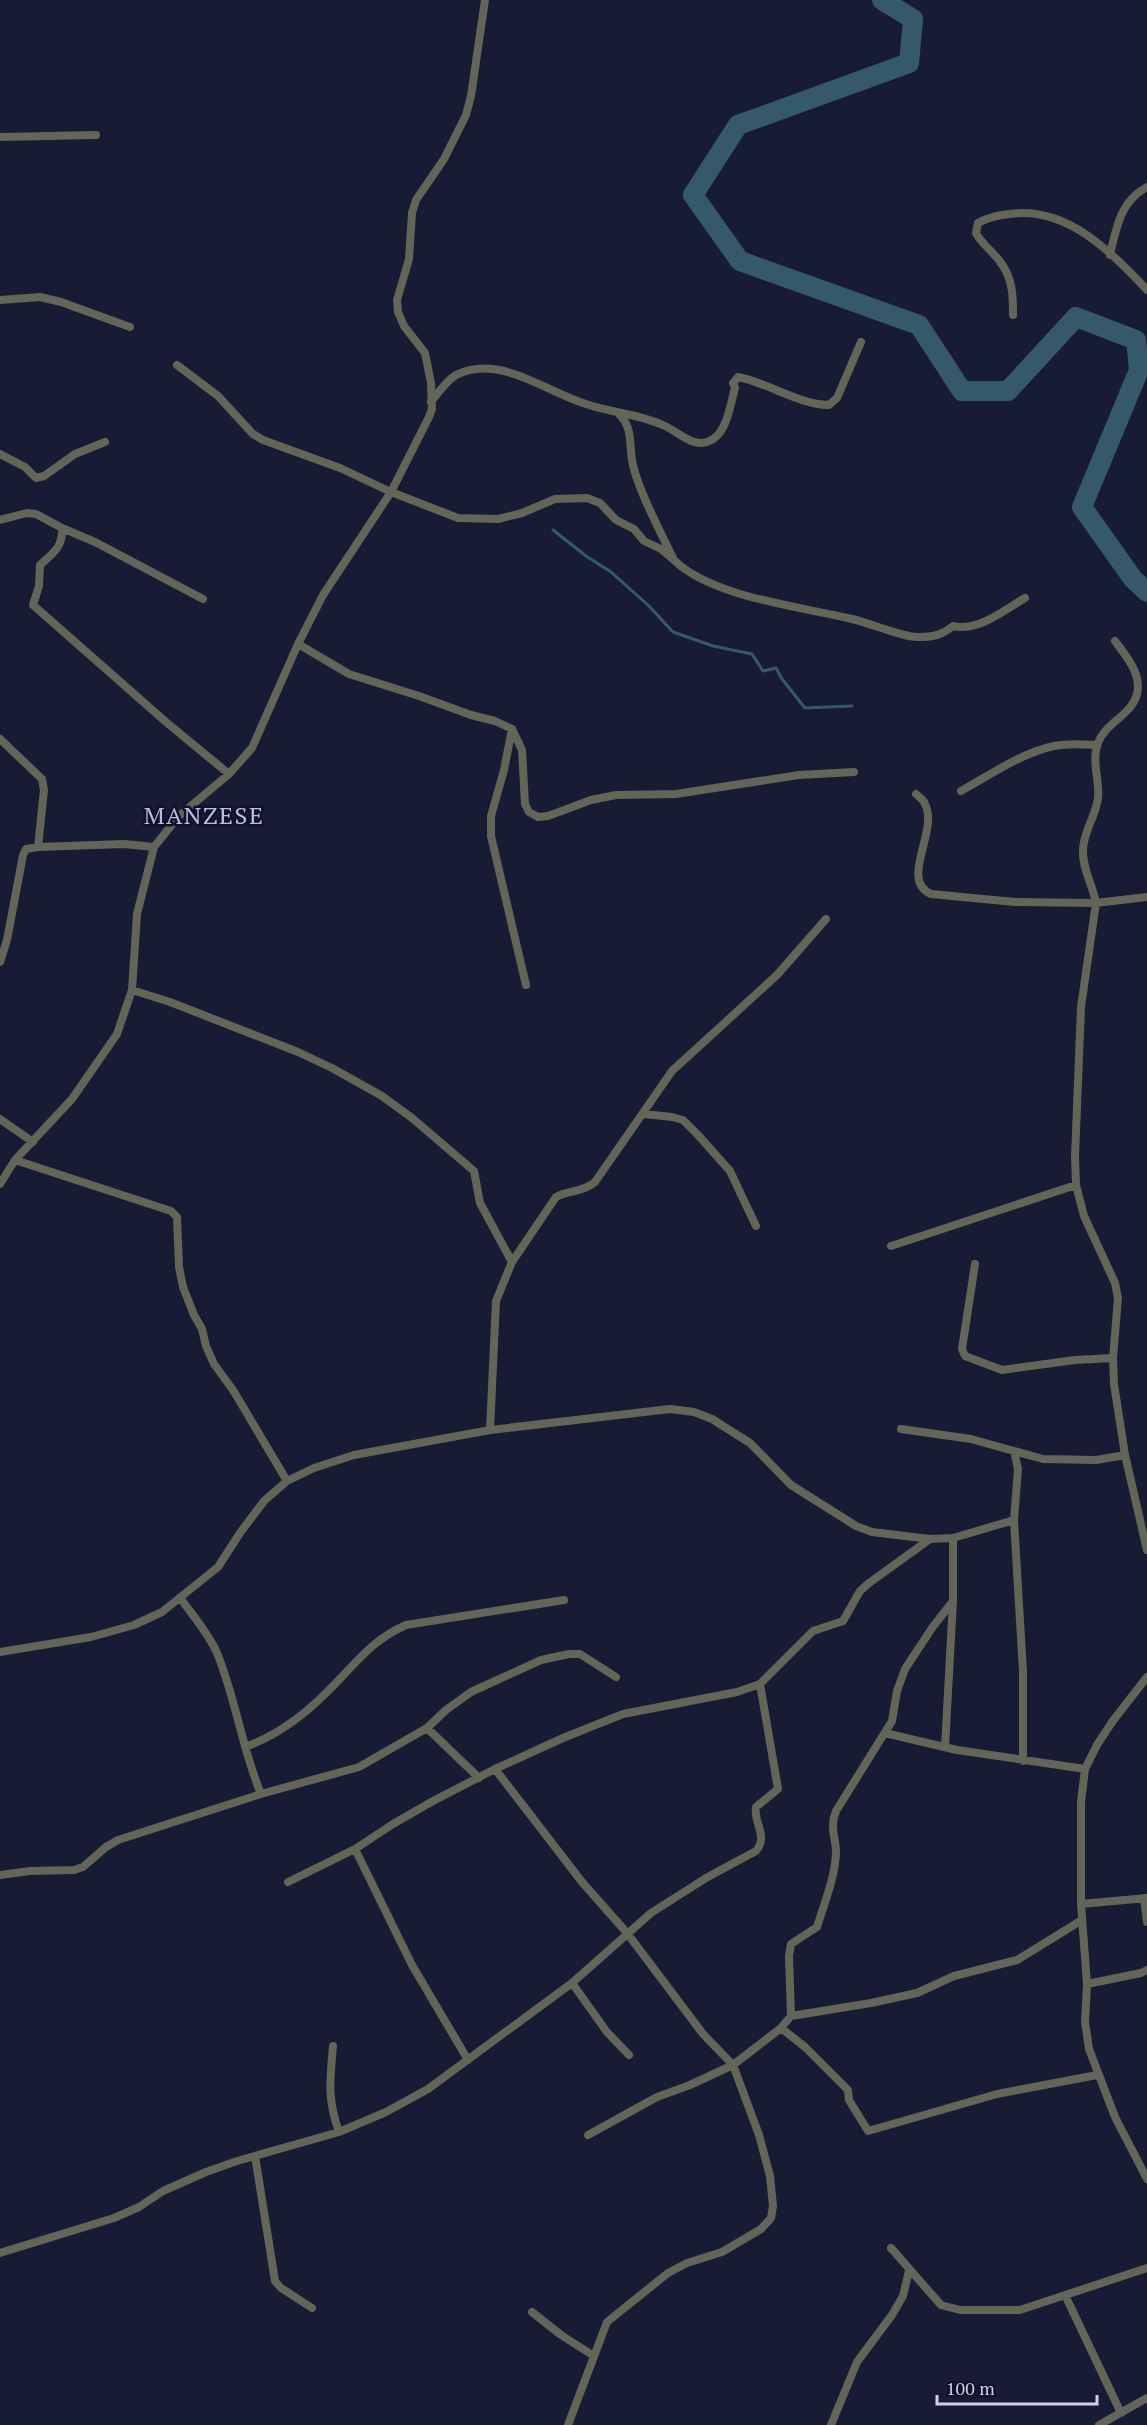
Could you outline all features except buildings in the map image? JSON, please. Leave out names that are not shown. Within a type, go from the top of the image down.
[{"type":"street","points":[[0,1184],[15,1160],[72,1099],[117,1034],[132,990],[137,914],[154,847],[179,816],[229,774],[252,748],[298,644],[323,595],[391,492],[429,417],[432,409],[431,383],[425,353],[404,326],[398,312],[397,300],[409,259],[412,213],[416,200],[444,159],[466,115],[471,96],[485,0]]},
{"type":"street","points":[[0,137],[96,135]]},
{"type":"street","points":[[1110,255],[1121,213],[1140,191],[1147,187]]},
{"type":"street","points":[[1013,315],[1012,290],[1008,274],[1001,262],[980,242],[976,233],[978,223],[1015,213],[1047,215],[1069,223],[1110,255],[1147,291]]},
{"type":"street","points":[[0,300],[40,297],[61,302],[130,327]]},
{"type":"street","points":[[431,402],[455,376],[474,369],[489,369],[522,376],[587,405],[645,418],[666,426],[690,440],[705,443],[722,431],[735,388],[733,383],[738,377],[815,405],[829,405],[837,398],[861,342]]},
{"type":"street","points":[[177,365],[218,396],[253,434],[263,440],[340,468],[391,492],[458,518],[498,519],[522,513],[555,499],[587,498],[600,503],[616,520],[634,529],[644,542],[661,549],[681,567],[721,587],[751,597],[850,618],[917,638],[942,635],[953,626],[966,629],[1025,598]]},
{"type":"street","points":[[616,410],[627,421],[634,469],[674,560]]},
{"type":"street","points":[[0,454],[26,467],[36,478],[44,476],[75,454],[105,442]]},
{"type":"street","points":[[0,519],[27,513],[36,514],[95,542],[203,599]]},
{"type":"street","points":[[62,528],[59,549],[40,565],[39,586],[33,605],[229,774]]},
{"type":"street","points":[[1115,641],[1135,673],[1137,694],[1133,704],[1102,735],[1097,745],[1098,800],[1084,842],[1083,852],[1096,903],[1081,1007],[1075,1157],[1076,1185],[1084,1216],[1115,1283],[1118,1314],[1113,1358],[1117,1410],[1147,1550]]},
{"type":"street","points":[[298,644],[349,674],[495,721],[512,729],[522,750],[525,804],[529,812],[538,817],[548,816],[591,800],[616,795],[676,794],[789,777],[854,772]]},
{"type":"street","points":[[512,729],[504,770],[490,816],[491,836],[526,986]]},
{"type":"street","points":[[0,739],[42,779],[44,790],[38,847]]},
{"type":"street","points":[[961,792],[1015,761],[1052,746],[1097,745]]},
{"type":"street","points":[[916,794],[925,803],[927,813],[927,834],[918,870],[918,884],[923,891],[931,894],[1005,901],[1096,903],[1147,897]]},
{"type":"street","points":[[0,962],[7,940],[26,849],[124,844],[154,847]]},
{"type":"street","points":[[490,1430],[496,1301],[512,1262],[556,1197],[566,1192],[587,1188],[595,1182],[672,1071],[777,975],[826,919]]},
{"type":"street","points":[[132,990],[170,1002],[298,1052],[382,1096],[474,1171],[477,1177],[480,1203],[512,1262]]},
{"type":"street","points":[[644,1114],[683,1120],[730,1172],[756,1226]]},
{"type":"street","points":[[0,1119],[33,1142]]},
{"type":"street","points":[[15,1160],[171,1211],[177,1216],[178,1267],[183,1287],[202,1329],[206,1346],[214,1364],[233,1390],[287,1481]]},
{"type":"street","points":[[891,1246],[1076,1185]]},
{"type":"street","points":[[975,1264],[962,1349],[965,1356],[1002,1370],[1075,1360],[1113,1358]]},
{"type":"street","points":[[0,1652],[91,1637],[134,1625],[162,1612],[219,1567],[240,1533],[264,1501],[287,1481],[314,1468],[354,1455],[490,1430],[670,1409],[694,1412],[712,1419],[750,1443],[791,1485],[856,1526],[873,1532],[930,1539],[953,1538],[1014,1520]]},
{"type":"street","points":[[901,1429],[971,1439],[1043,1459],[1096,1460],[1125,1455]]},
{"type":"street","points":[[1014,1451],[1018,1469],[1014,1520],[1023,1672],[1023,1761]]},
{"type":"street","points":[[945,1747],[953,1601],[953,1538]]},
{"type":"street","points":[[288,1882],[355,1849],[393,1824],[495,1769],[623,1714],[737,1692],[760,1684],[813,1630],[843,1621],[860,1591],[930,1539]]},
{"type":"street","points":[[181,1599],[216,1650],[234,1701],[245,1747],[261,1794]]},
{"type":"street","points":[[245,1747],[267,1739],[301,1716],[331,1689],[373,1644],[386,1634],[406,1625],[564,1600]]},
{"type":"street","points":[[791,2016],[789,1956],[791,1944],[817,1928],[836,1852],[832,1822],[836,1811],[892,1721],[897,1691],[905,1669],[953,1601]]},
{"type":"street","points":[[0,1875],[30,1871],[74,1870],[83,1867],[118,1839],[261,1794],[359,1767],[427,1728],[446,1710],[471,1692],[553,1656],[580,1654],[616,1677]]},
{"type":"street","points":[[1147,1677],[1107,1729],[1086,1769],[1081,1802],[1081,1904],[1087,1984],[1085,2022],[1089,2049],[1097,2075],[1115,2117],[1147,2179]]},
{"type":"street","points":[[0,2253],[114,2218],[174,2187],[255,2156],[339,2132],[386,2112],[428,2089],[572,1983],[651,1913],[706,1878],[756,1851],[761,1845],[762,1835],[756,1817],[756,1807],[778,1789],[760,1684]]},
{"type":"street","points":[[427,1728],[479,1778]]},
{"type":"street","points":[[885,1733],[1023,1761],[1086,1769]]},
{"type":"street","points":[[495,1769],[582,1882],[627,1933],[703,2034],[733,2066],[759,2135],[770,2176],[773,2206],[771,2218],[761,2229],[722,2252],[687,2263],[668,2272],[608,2322],[568,2425]]},
{"type":"street","points":[[355,1849],[412,1965],[468,2060]]},
{"type":"street","points":[[1081,1904],[1146,1898],[1147,1922]]},
{"type":"street","points":[[588,2134],[657,2097],[733,2066],[780,2028],[791,2016],[916,1993],[954,1976],[1017,1960],[1082,1920]]},
{"type":"street","points":[[1087,1984],[1147,1970]]},
{"type":"street","points":[[572,1983],[607,2032],[629,2055]]},
{"type":"street","points":[[780,2028],[805,2048],[848,2090],[849,2100],[868,2131],[1007,2091],[1097,2075]]},
{"type":"street","points":[[333,2046],[330,2108],[339,2132]]},
{"type":"street","points":[[255,2156],[275,2281],[281,2288],[312,2308]]},
{"type":"street","points":[[891,2248],[941,2305],[960,2310],[1020,2310],[1147,2268]]},
{"type":"street","points":[[831,2425],[857,2362],[898,2306],[909,2271]]},
{"type":"street","points":[[1065,2295],[1120,2413]]},
{"type":"street","points":[[532,2312],[561,2335],[594,2356]]},
{"type":"street","points":[[1099,2425],[1147,2398]]},
{"type":"waterway","points":[[882,0],[913,19],[909,63],[738,125],[693,195],[740,261],[919,325],[962,391],[1008,391],[1076,317],[1136,340],[1139,370],[1082,507],[1133,579],[1147,592]]},
{"type":"waterway","points":[[553,530],[611,572],[649,606],[673,632],[713,646],[752,654],[763,671],[776,668],[805,708],[852,706]]},
{"type":"district","name":"MANZESE","points":[[204,816]]}]
